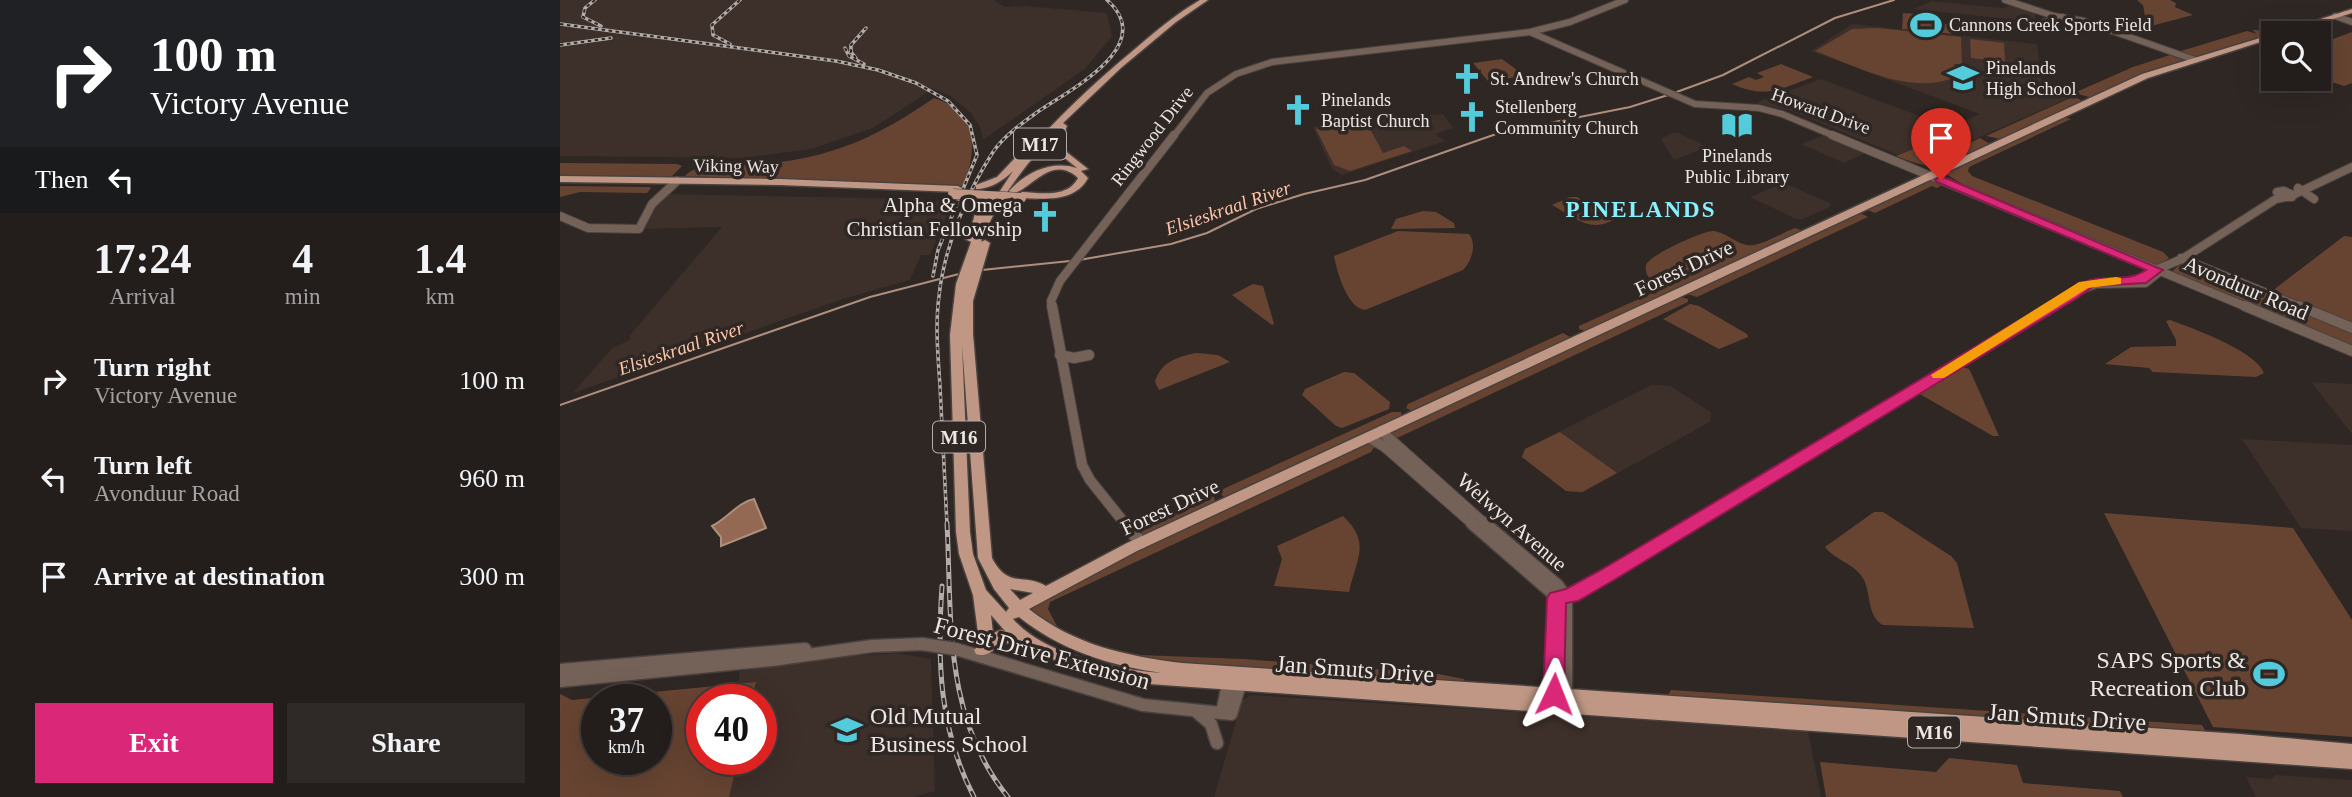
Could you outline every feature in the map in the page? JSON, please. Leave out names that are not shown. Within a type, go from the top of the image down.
[{"type":"main road","name":"Jan Smuts Drive","points":[[1205,0],[1181,15],[1130,56],[1075,105],[1042,142],[1006,190],[979,237],[956,335],[963,532],[966,554],[979,592],[1007,610],[1101,655],[1150,666],[1235,679]]},
{"type":"main road","points":[[2321,21],[2352,11]]},
{"type":"main road","name":"Forest Drive","points":[[1007,610],[1141,543],[2145,76],[2261,40]]},
{"type":"main road","name":"Jan Smuts Drive","points":[[1130,56],[1063,126],[988,238],[969,272],[968,355],[985,558],[1007,610],[1040,648],[1072,662],[1112,674],[1235,679],[2240,741],[2352,751]]},
{"type":"main road","points":[[956,193],[1003,177],[1050,127],[1075,105]]},
{"type":"main road","points":[[1019,195],[1063,197],[1081,190],[1088,183],[1088,174],[1066,159],[1059,148],[1058,138],[1063,126]]},
{"type":"main road","points":[[956,193],[1050,196],[1069,192],[1081,184],[1082,176],[1065,169],[1044,171],[1027,178],[1019,195]]},
{"type":"main road","name":"Viking Way","points":[[560,181],[956,193]]},
{"type":"main road","points":[[956,193],[974,199],[982,208],[965,251],[969,272]]},
{"type":"main road","points":[[1840,205],[1846,210],[1846,216]]},
{"type":"main road","name":"Forest Drive","points":[[1007,610],[1040,588],[1119,554]]},
{"type":"main road","points":[[985,558],[987,578],[1007,610]]},
{"type":"main road","points":[[993,575],[1016,585],[1040,588]]},
{"type":"main road","points":[[979,592],[986,633]]},
{"type":"main road","points":[[980,654],[995,638],[1003,636],[1040,648]]},
{"type":"main road","name":"Jan Smuts Drive","points":[[1560,701],[2352,762]]},
{"type":"street","name":"Ringwood Drive","points":[[1141,543],[1084,472],[1051,300],[1055,287],[1070,267],[1202,99],[1213,88],[1236,74],[1293,58],[1530,32],[1570,22],[1625,0]]},
{"type":"street","points":[[2005,0],[2084,21],[2194,60]]},
{"type":"street","points":[[2337,16],[2352,21]]},
{"type":"street","points":[[2041,23],[2062,17]]},
{"type":"street","name":"Howard Drive","points":[[1530,32],[1691,102],[1774,111],[1933,174]]},
{"type":"street","points":[[1560,593],[1579,590],[2077,291],[2096,284],[2144,283],[2288,193],[2352,164]]},
{"type":"street","name":"Avonduur Road","points":[[1933,174],[2352,351]]},
{"type":"street","points":[[560,216],[588,229],[635,229],[669,183]]},
{"type":"street","points":[[2288,193],[2314,200]]},
{"type":"street","points":[[2179,259],[2352,328]]},
{"type":"street","points":[[1060,355],[1074,358],[1089,355]]},
{"type":"street","name":"Welwyn Avenue","points":[[1381,431],[1560,593],[1560,701]]},
{"type":"street","name":"Welwyn Avenue","points":[[1368,437],[1389,450],[1560,593]]},
{"type":"street","name":"Forest Drive Extension","points":[[560,670],[722,655],[922,644],[980,654],[1143,705],[1226,713],[1235,679]]},
{"type":"street","name":"Forest Drive Extension","points":[[560,681],[772,660],[851,648]]},
{"type":"street","points":[[1192,711],[1211,724],[1217,743]]},
{"type":"shaded area","points":[[560,0],[994,0],[1005,7],[1026,6],[1107,13],[1112,36],[1086,68],[983,140],[981,129],[971,113],[949,95],[933,89],[873,128],[811,149],[742,158],[560,156]]},
{"type":"shaded area","points":[[2137,0],[2170,0],[2176,3],[2175,7],[2193,15],[2147,27],[2143,5]]},
{"type":"shaded area","points":[[1932,1],[2002,8],[2012,4],[2035,12],[2036,22],[1913,9]]},
{"type":"shaded area","name":"Cannons Creek Sports Field","points":[[1903,13],[1939,16],[1940,22],[1954,27],[1954,34],[1902,29]]},
{"type":"shaded area","name":"Pinelands High School","points":[[1852,24],[2037,44],[2042,86],[2066,94],[2069,98],[1941,154],[1919,146],[1898,155],[1791,111],[1755,103],[1821,79],[1949,127],[1980,114],[1811,51]]},
{"type":"shaded area","points":[[1878,28],[1961,37],[1962,64],[1954,64],[1956,77],[1939,82],[1903,81],[1867,71],[1815,51],[1852,29]]},
{"type":"shaded area","points":[[2252,30],[2261,30],[2261,38],[2196,58],[2178,52],[2247,31],[2257,34]]},
{"type":"shaded area","points":[[2352,32],[2352,83],[2344,86],[2331,82],[2331,40]]},
{"type":"shaded area","points":[[1970,39],[2004,43],[2005,62],[1971,58]]},
{"type":"shaded area","points":[[2170,55],[2186,61],[2093,98],[2074,93],[2133,67]]},
{"type":"shaded area","points":[[1502,59],[1525,76],[1488,81],[1473,63]]},
{"type":"shaded area","points":[[1781,64],[1813,77],[1764,92],[1732,84],[1749,77],[1756,80],[1764,77],[1757,73]]},
{"type":"shaded area","points":[[2075,96],[2083,102],[2001,139],[1986,136]]},
{"type":"shaded area","points":[[934,98],[959,112],[970,132],[971,157],[964,185],[956,187],[685,176],[693,170],[713,165],[772,163],[838,149],[877,133]]},
{"type":"shaded area","points":[[1443,114],[1453,128],[1435,134],[1445,141],[1342,175],[1332,169],[1313,127]]},
{"type":"shaded area","points":[[2062,117],[2071,119],[1969,167],[1968,171],[1972,176],[2163,252],[2169,258],[2160,265],[2152,265],[1978,193],[1944,173]]},
{"type":"shaded area","points":[[1367,123],[1383,153],[1404,146],[1412,151],[1350,171],[1334,165],[1316,129]]},
{"type":"shaded area","points":[[1678,133],[1708,147],[1674,160],[1661,139]]},
{"type":"shaded area","points":[[1826,134],[1865,153],[1844,163],[1801,144]]},
{"type":"shaded area","points":[[1980,138],[1990,144],[1944,165],[1925,165],[1896,156],[1918,147],[1942,156]]},
{"type":"shaded area","points":[[560,163],[682,166],[672,176],[661,179],[560,177]]},
{"type":"shaded area","points":[[1929,180],[1945,183],[1937,188],[1932,186],[1875,213],[1867,210]]},
{"type":"shaded area","points":[[1784,183],[1830,203],[1830,207],[1803,219],[1796,219],[1750,197]]},
{"type":"shaded area","points":[[560,186],[651,188],[647,193],[580,192],[560,197]]},
{"type":"shaded area","points":[[661,194],[917,199],[952,203],[930,255],[921,255],[910,280],[843,299],[573,393],[612,348],[630,340],[630,335],[722,227],[639,229]]},
{"type":"shaded area","points":[[1570,197],[1577,197],[1615,219],[1598,225],[1590,224],[1575,219],[1552,205]]},
{"type":"shaded area","points":[[1423,211],[1436,212],[1454,223],[1455,228],[1391,229],[1396,219]]},
{"type":"shaded area","points":[[1858,212],[1868,217],[1697,297],[1687,294]]},
{"type":"shaded area","points":[[1795,228],[1804,231],[1588,332],[1579,329],[1579,326],[1652,293],[1654,284],[1647,273],[1646,265],[1656,255],[1677,244],[1713,231],[1743,244],[1754,245]]},
{"type":"shaded area","points":[[1398,231],[1469,234],[1473,243],[1471,257],[1463,270],[1365,310],[1359,308],[1344,288],[1334,256]]},
{"type":"shaded area","points":[[2344,236],[2352,237],[2352,326],[2272,291]]},
{"type":"shaded area","points":[[2182,263],[2188,263],[2352,329],[2352,350],[2171,272]]},
{"type":"shaded area","points":[[1253,284],[1263,286],[1274,324],[1272,325],[1232,295]]},
{"type":"shaded area","points":[[1678,296],[1688,299],[1688,302],[1397,438],[1390,437],[1387,433]]},
{"type":"shaded area","points":[[1690,304],[1699,306],[1748,337],[1719,349],[1663,319]]},
{"type":"shaded area","points":[[2170,320],[2237,349],[2259,365],[2264,373],[2256,377],[2153,372],[2149,368],[2105,364],[2131,347],[2176,346],[2176,340],[2166,321]]},
{"type":"shaded area","points":[[1563,333],[1572,338],[1414,412],[1406,408],[1408,404]]},
{"type":"shaded area","points":[[1197,353],[1218,355],[1230,362],[1159,390],[1155,382],[1161,369],[1177,358]]},
{"type":"shaded area","points":[[1959,366],[1969,369],[1999,436],[1993,436],[1918,393],[1919,389]]},
{"type":"shaded area","points":[[1344,372],[1354,373],[1390,402],[1389,409],[1342,428],[1336,426],[1302,395],[1305,389]]},
{"type":"shaded area","points":[[2311,382],[2352,384],[2352,434]]},
{"type":"shaded area","points":[[1651,385],[1670,386],[1711,412],[1710,422],[1582,493],[1566,491],[1521,457],[1525,449]]},
{"type":"shaded area","points":[[1392,412],[1401,412],[1402,417],[1225,498],[1221,494],[1223,489]]},
{"type":"shaded area","points":[[1560,432],[1617,473],[1582,492],[1566,491],[1522,457],[1525,449]]},
{"type":"shaded area","points":[[2242,439],[2352,445],[2352,531],[2301,528]]},
{"type":"shaded area","points":[[1366,442],[1374,447],[1371,452],[1050,602],[1048,609],[1058,628],[1096,645],[1140,655],[1244,659],[1438,674],[1464,679],[1463,684],[1152,663],[1085,648],[1029,610],[1030,607],[1118,559]]},
{"type":"shaded area","points":[[1207,496],[1214,497],[1215,503],[1150,537],[1142,536],[1139,532],[1142,527]]},
{"type":"shaded area","points":[[754,499],[766,528],[721,546],[721,537],[712,526],[743,503]]},
{"type":"shaded area","points":[[1874,512],[1883,512],[1951,556],[1957,563],[1974,628],[1883,625],[1878,621],[1874,616],[1864,580],[1851,566],[1825,547]]},
{"type":"shaded area","name":"SAPS Sports & Recreation Club","points":[[2104,513],[2293,528],[2352,620],[2352,737],[2213,727]]},
{"type":"shaded area","points":[[1343,516],[1357,534],[1360,551],[1349,592],[1274,586],[1282,559],[1277,546]]},
{"type":"shaded area","name":"Old Mutual Business School","points":[[897,653],[931,659],[935,791],[913,797],[729,797],[734,775],[777,775],[777,684],[738,684],[740,671],[841,657]]},
{"type":"shaded area","points":[[686,689],[686,775],[734,775],[729,797],[560,797],[560,694],[572,700],[581,699],[581,775],[672,775],[672,690]]},
{"type":"shaded area","points":[[1671,690],[2202,725],[2206,732],[1651,697],[1651,693],[1668,695]]},
{"type":"shaded area","points":[[1251,695],[1808,731],[1821,797],[1214,797],[1242,701]]},
{"type":"shaded area","points":[[1949,758],[2017,765],[2023,783],[2120,791],[2123,797],[1826,797],[1820,762],[1936,772]]},
{"type":"shaded area","points":[[2275,775],[2352,780],[2352,797],[2256,797],[2246,777],[2271,779]]},
{"type":"waterway","name":"Elsieskraal River","points":[[1674,93],[1723,75],[1835,18],[1894,0]]},
{"type":"waterway","name":"Elsieskraal River","points":[[1079,260],[1171,244],[1207,233],[1256,209],[1304,194],[1365,180],[1499,133],[1630,107],[1668,95]]},
{"type":"waterway","name":"Elsieskraal River","points":[[982,270],[1070,261]]},
{"type":"waterway","name":"Elsieskraal River","points":[[560,405],[870,297],[959,274]]},
{"type":"railway","points":[[595,0],[585,8],[583,17],[601,26]]},
{"type":"railway","points":[[730,44],[713,35],[712,25],[740,0]]},
{"type":"railway","points":[[947,525],[937,318],[942,278],[951,240],[974,185],[997,146],[1024,121],[1087,79],[1116,50],[1122,34],[1120,17],[1107,0]]},
{"type":"railway","points":[[560,24],[836,61],[878,70],[916,83],[948,101],[970,125],[977,155],[938,250],[933,276]]},
{"type":"railway","points":[[856,58],[851,52],[851,45],[866,28]]},
{"type":"railway","points":[[560,45],[611,38]]},
{"type":"railway","points":[[845,48],[849,56],[864,64]]},
{"type":"railway","points":[[947,523],[951,631],[961,701],[987,766],[1008,797]]},
{"type":"railway","points":[[942,586],[940,641],[943,694],[954,746],[974,797]]},
{"type":"slow traffic","points":[[1938,375],[2072,295],[2078,288],[2092,282],[2116,281]]},
{"type":"place","name":"Cannons Creek Sports Field","points":[[1926,25]]},
{"type":"place","name":"Pinelands High School","points":[[1963,78]]},
{"type":"place","name":"St. Andrew's Church","points":[[1467,79]]},
{"type":"place","name":"Pinelands Baptist Church","points":[[1298,110]]},
{"type":"place","name":"Stellenberg Community Church","points":[[1472,117]]},
{"type":"place","name":"Pinelands Public Library","points":[[1737,125]]},
{"type":"place","name":"Alpha & Omega Christian Fellowship","points":[[1045,217]]},
{"type":"place","name":"SAPS Sports & Recreation Club","points":[[2269,674]]},
{"type":"place","name":"Old Mutual Business School","points":[[847,730]]},
{"type":"district","name":"PINELANDS","points":[[1641,209]]},
{"type":"route","points":[[1554,694],[1557,598],[1571,596],[1608,575],[2072,295],[2078,288],[2092,282],[2141,280],[2156,270],[1941,180]]}]
